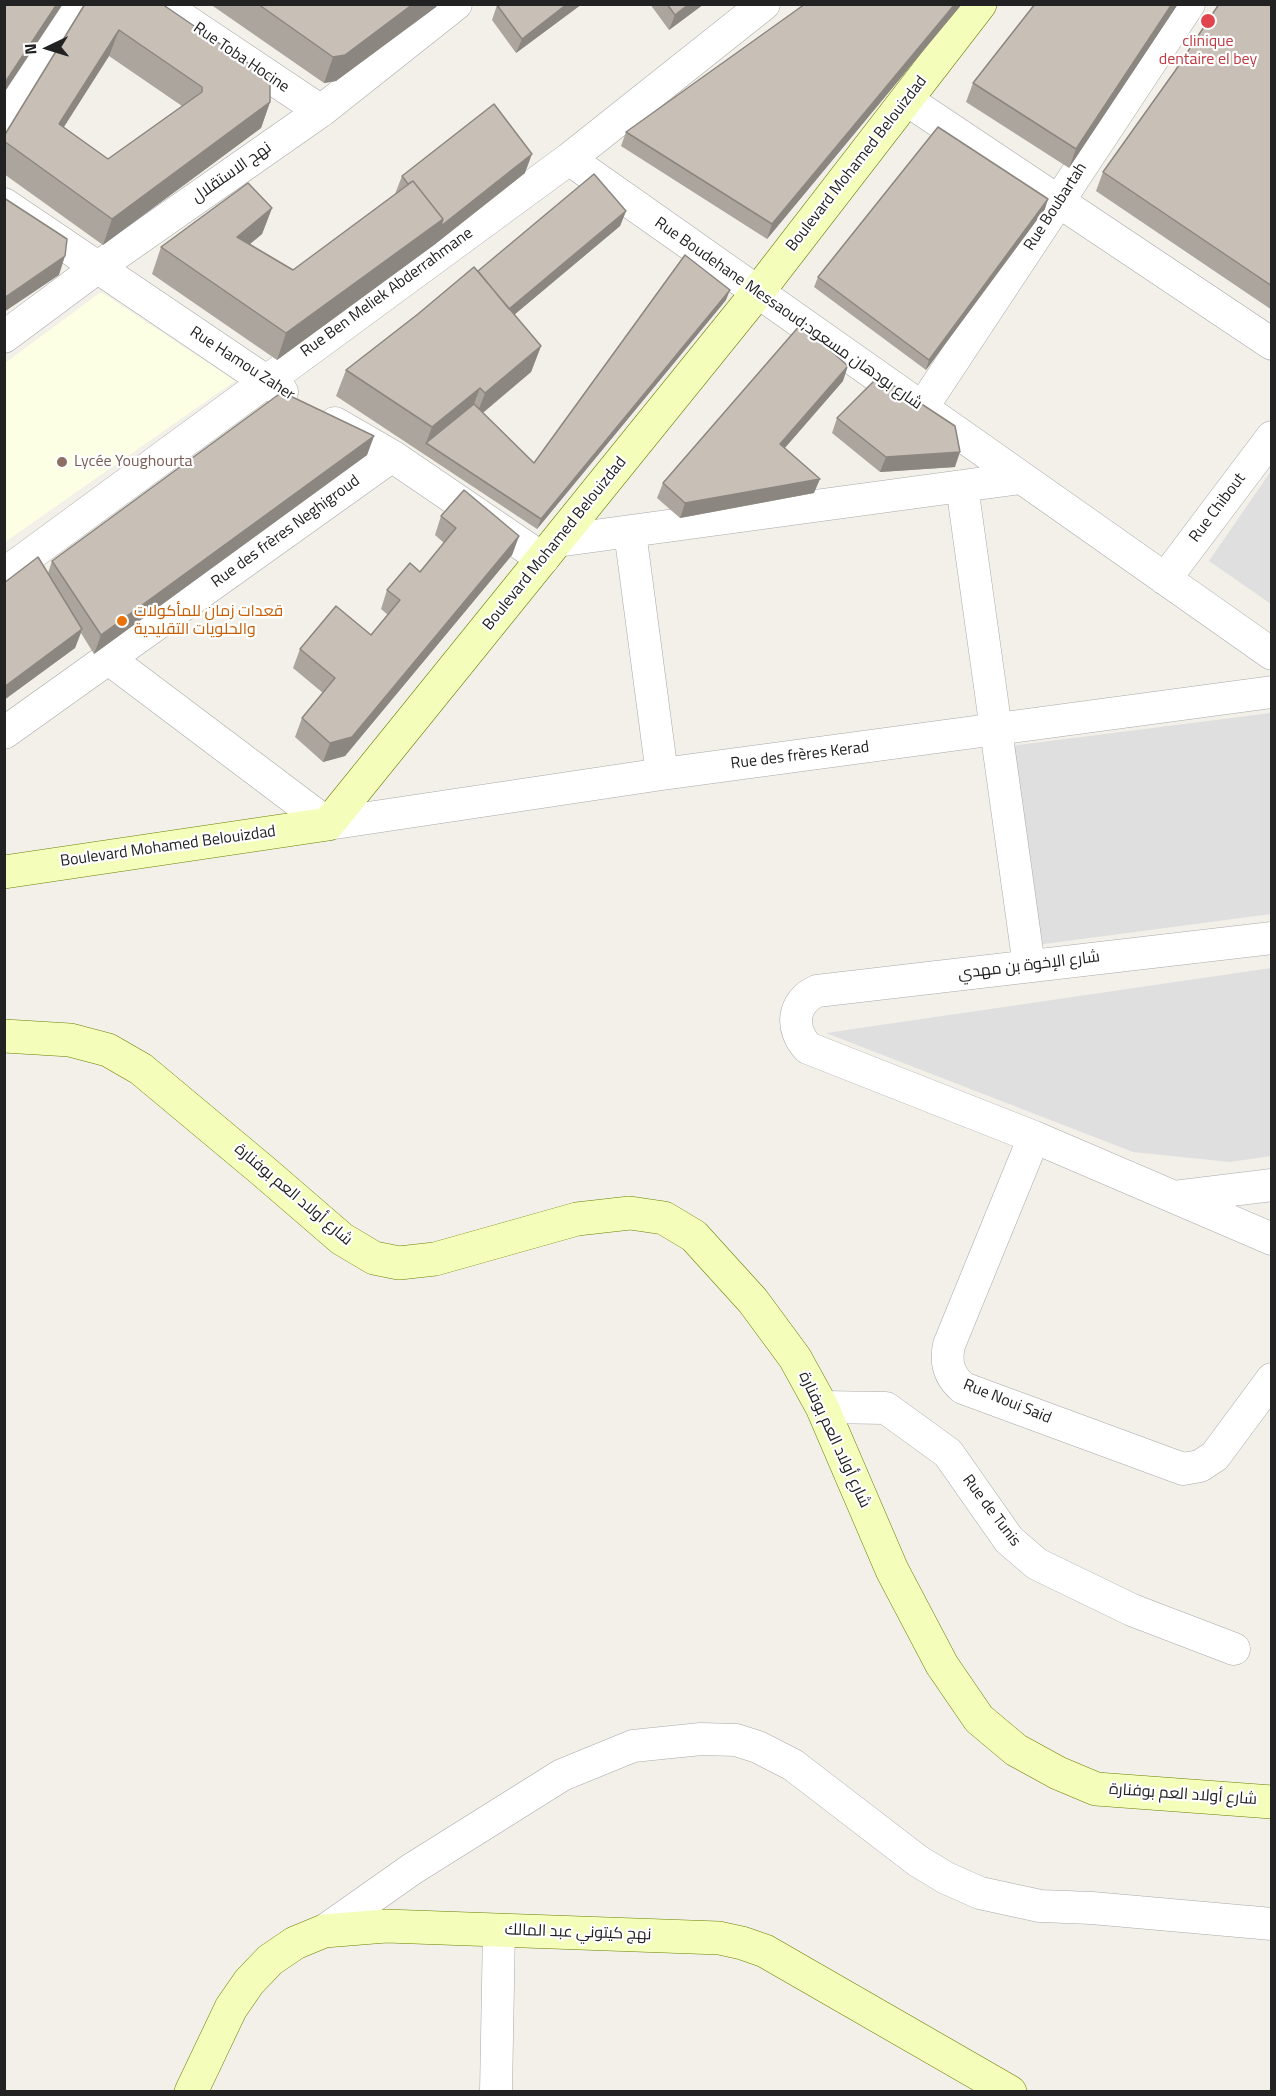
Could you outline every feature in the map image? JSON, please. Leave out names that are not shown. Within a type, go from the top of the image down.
[{"type":"street","points":[[4,120],[81,4]]},
{"type":"street","name":"Rue Toba Hocine","points":[[161,4],[321,111]]},
{"type":"street","name":"نهج الاستقلال","points":[[4,337],[98,267],[321,111],[456,4]]},
{"type":"street","name":"Rue Ben Meliek Abderrahmane","points":[[4,574],[569,159],[764,4]]},
{"type":"street","name":"Boulevard Mohamed Belouizdad","points":[[4,872],[328,824],[757,293],[980,4]]},
{"type":"street","name":"Rue Boubartah","points":[[922,408],[1189,4]]},
{"type":"street","points":[[907,100],[1272,344]]},
{"type":"street","name":"Rue Boudehane Messaoud;شارع بودهان مسعود","points":[[569,159],[1272,654]]},
{"type":"street","name":"Rue Hamou Zaher","points":[[4,204],[267,382],[550,550]]},
{"type":"street","name":"Rue Chibout","points":[[1165,579],[1272,437]]},
{"type":"street","name":"Rue des frères Neghigroud","points":[[4,733],[392,456]]},
{"type":"street","points":[[550,550],[630,532],[1021,478]]},
{"type":"street","points":[[962,486],[1029,966]]},
{"type":"street","points":[[630,532],[662,774]]},
{"type":"street","points":[[109,659],[328,824]]},
{"type":"street","name":"Rue des frères Kerad","points":[[328,824],[662,774],[1272,692]]},
{"type":"street","name":"شارع الإخوة بن مهدي","points":[[1034,1137],[808,1048],[798,1036],[796,1012],[804,999],[817,991],[1272,938]]},
{"type":"street","name":"شارع أولاد العم بوفنارة","points":[[4,1036],[70,1040],[108,1050],[141,1070],[342,1239],[374,1258],[399,1263],[435,1259],[577,1219],[630,1213],[664,1218],[694,1236],[753,1301],[795,1358],[822,1407],[892,1570],[942,1665],[979,1719],[1016,1750],[1058,1773],[1096,1789],[1272,1802]]},
{"type":"street","points":[[1034,1137],[1272,1239]]},
{"type":"street","name":"Rue Noui Said","points":[[1034,1137],[950,1345],[947,1361],[957,1383],[963,1388],[1183,1469],[1200,1466],[1215,1456],[1272,1379]]},
{"type":"street","points":[[1174,1197],[1272,1185]]},
{"type":"street","name":"Rue de Tunis","points":[[822,1407],[886,1408],[948,1452],[1009,1540],[1037,1564],[1132,1610],[1234,1648]]},
{"type":"street","points":[[324,1931],[412,1869],[562,1775],[633,1746],[701,1739],[736,1740],[758,1747],[793,1765],[918,1861],[946,1878],[980,1893],[1040,1906],[1092,1908],[1272,1924]]},
{"type":"street","name":"نهج كيتوني عبد المالك","points":[[191,2091],[231,2008],[249,1982],[270,1960],[295,1943],[324,1931],[387,1926],[719,1938],[742,1942],[765,1951],[1010,2091]]},
{"type":"street","points":[[496,2091],[499,1930]]},
{"type":"shaded area","name":"Lycée Youghourta","points":[[101,292],[235,381],[5,542],[5,363]]},
{"type":"shaded area","points":[[1271,471],[1271,604],[1209,561]]},
{"type":"shaded area","points":[[1271,713],[1271,914],[1036,945],[1010,746]]},
{"type":"shaded area","points":[[1271,968],[1271,1156],[1230,1162],[1133,1152],[826,1033]]},
{"type":"building","points":[[4,4],[57,4],[4,84]]},
{"type":"building","points":[[85,4],[162,4],[270,78],[270,102],[112,219],[4,141],[4,136]],"holes":[[[119,30],[202,87],[202,92],[108,159],[59,124]]]},
{"type":"building","points":[[258,4],[413,4],[345,55],[333,57]]},
{"type":"building","points":[[498,4],[567,4],[522,39]]},
{"type":"building","points":[[667,4],[689,4],[675,15]]},
{"type":"building","points":[[805,4],[955,4],[772,224],[626,132]]},
{"type":"building","points":[[1035,4],[1172,4],[1076,149],[973,83]]},
{"type":"building","points":[[1219,4],[1272,4],[1272,286],[1103,172],[1175,71]]},
{"type":"building","points":[[494,104],[532,154],[441,226],[443,219],[413,181],[408,184],[402,176]]},
{"type":"building","points":[[938,127],[1048,199],[929,360],[818,277]]},
{"type":"building","points":[[594,174],[626,211],[509,309],[478,271]]},
{"type":"building","points":[[413,181],[443,219],[286,333],[161,247],[248,183],[272,208],[237,237],[293,270]]},
{"type":"building","points":[[4,198],[67,239],[65,256],[4,298]]},
{"type":"building","points":[[685,255],[730,290],[541,519],[426,443],[474,404],[534,463]]},
{"type":"building","points":[[474,267],[541,346],[485,393],[480,388],[432,427],[346,370]]},
{"type":"building","points":[[801,324],[848,366],[780,444],[820,479],[685,503],[663,483]]},
{"type":"building","points":[[879,376],[955,426],[960,452],[886,457],[837,418]]},
{"type":"building","points":[[282,392],[374,436],[101,635],[52,561]]},
{"type":"building","points":[[464,490],[519,536],[352,737],[330,743],[302,718],[335,678],[300,649],[336,606],[371,635],[400,600],[387,590],[410,563],[420,572],[456,528],[441,516]]},
{"type":"building","points":[[38,557],[82,629],[4,687],[4,583]]},
{"type":"place","name":"clinique dentaire el bey","points":[[1208,21]]},
{"type":"place","name":"Lycée Youghourta","points":[[62,462]]},
{"type":"place","name":"قعدات زمان للمأكولات والحلويات التقليدية","points":[[122,621]]}]
